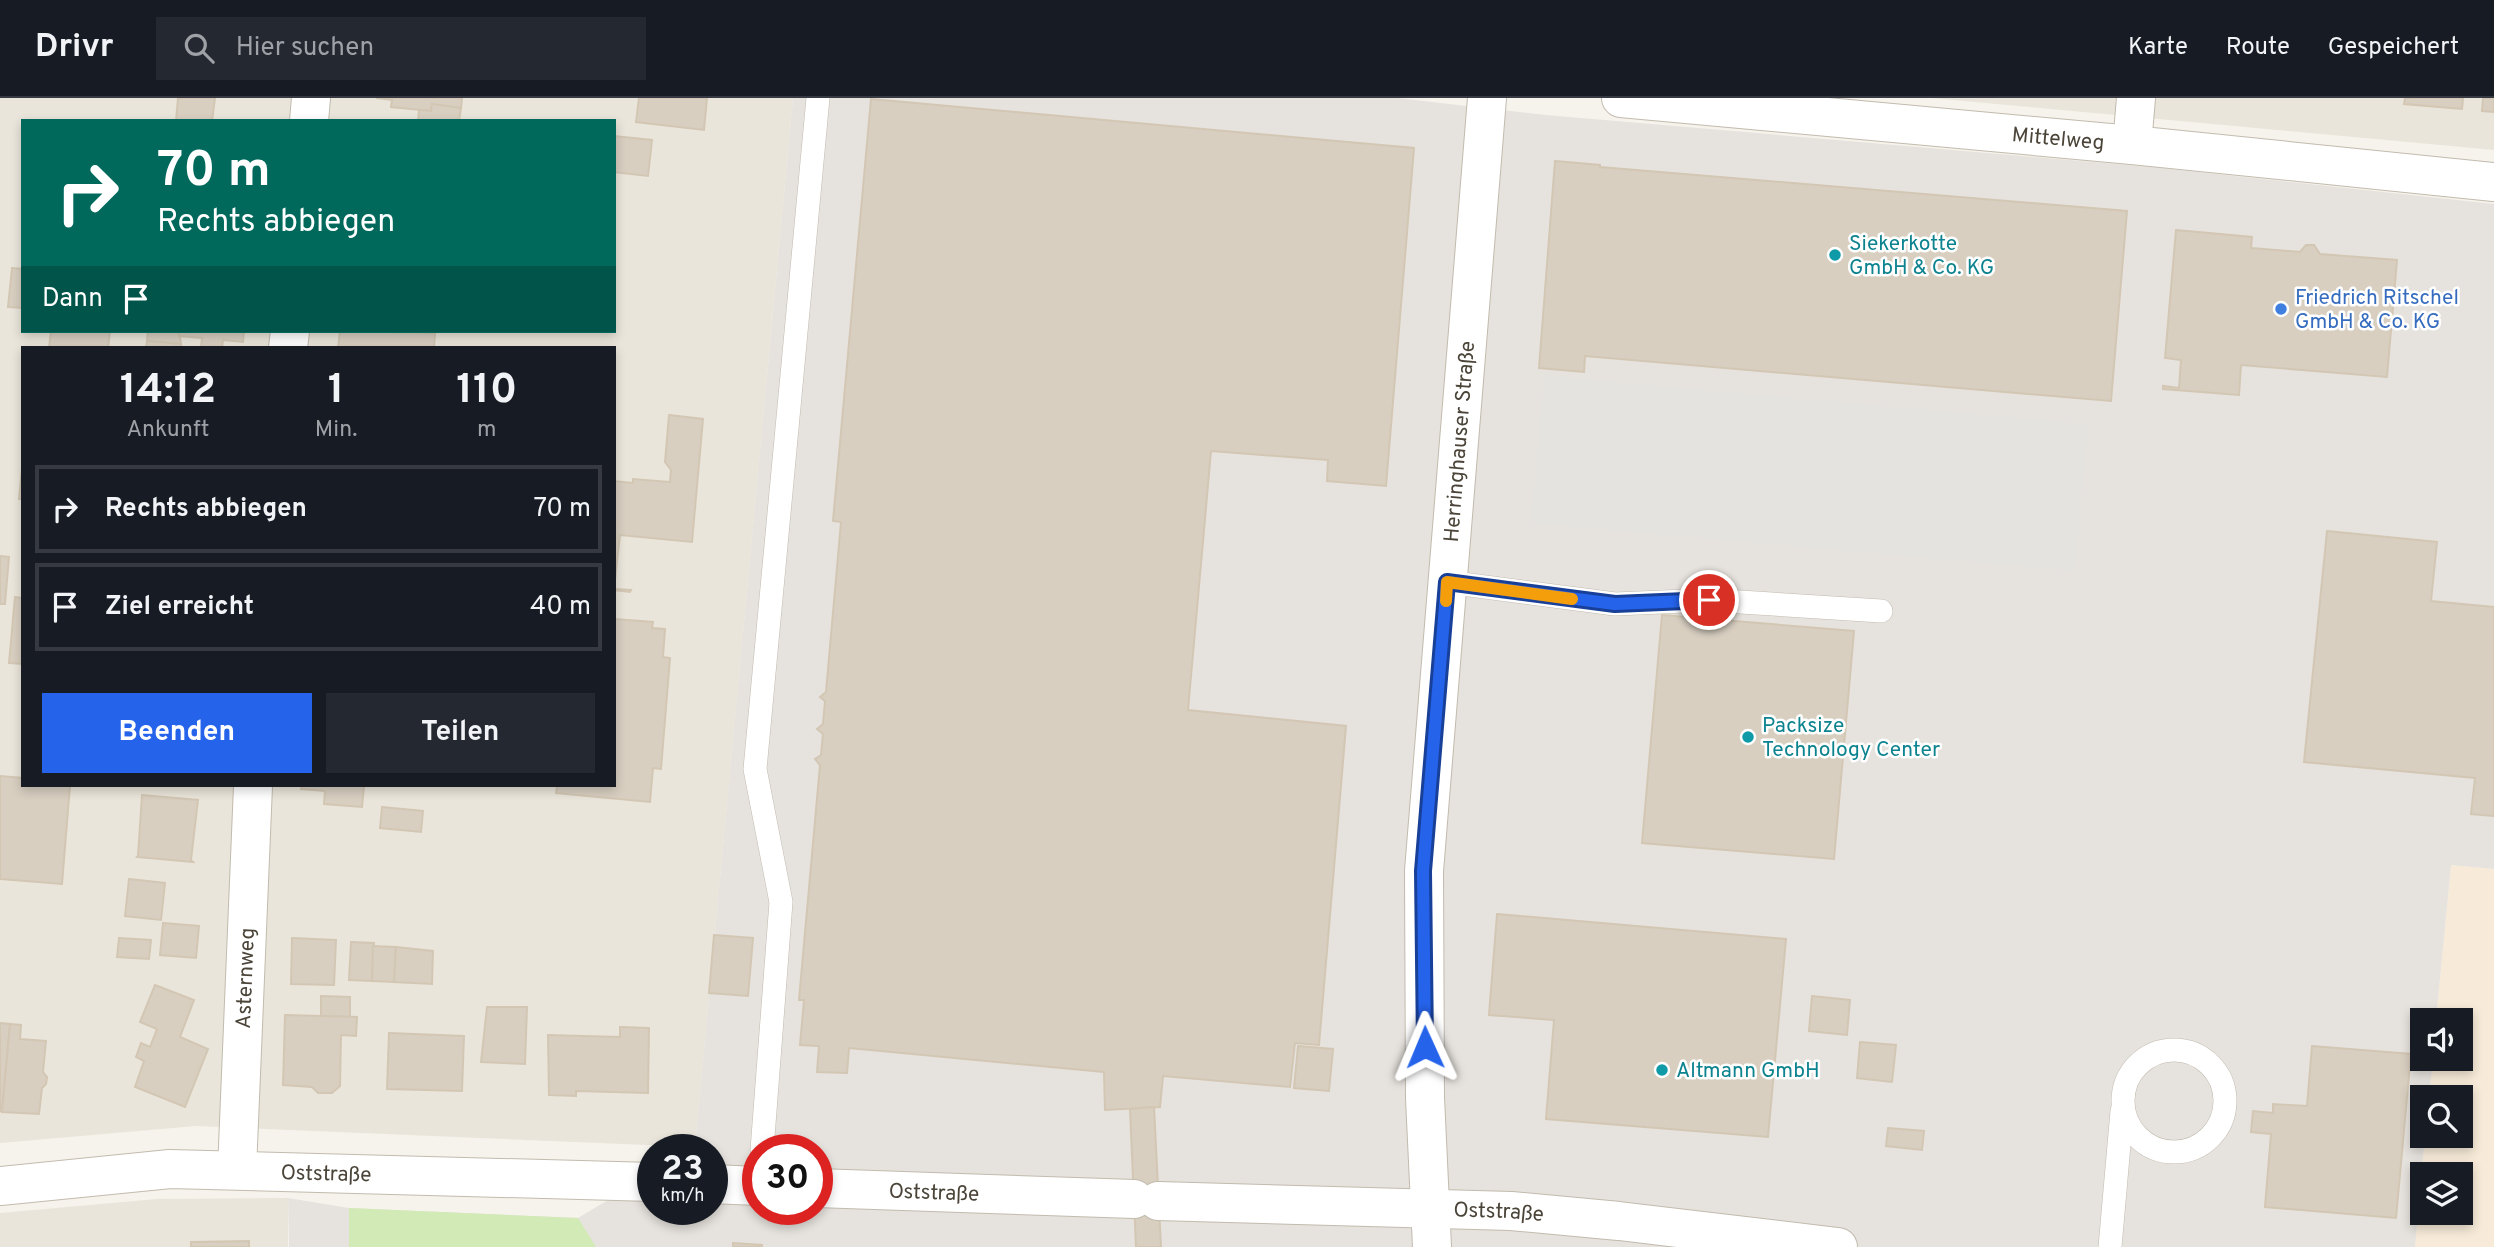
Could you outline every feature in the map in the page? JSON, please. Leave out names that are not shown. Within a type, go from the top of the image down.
[{"type":"street","points":[[309,119],[311,98]]},
{"type":"street","name":"Herringhauser Straße","points":[[1432,1247],[1425,1098],[1423,871],[1487,98]]},
{"type":"street","name":"Mittelweg","points":[[1621,98],[2132,145],[2494,183]]},
{"type":"street","points":[[2132,145],[2136,98]]},
{"type":"street","name":"Asternweg","points":[[237,1170],[253,787]]},
{"type":"street","name":"Oststraße","points":[[0,1186],[170,1170],[637,1182]]},
{"type":"street","name":"Oststraße","points":[[833,1189],[1511,1211],[1839,1247]]},
{"type":"lane","points":[[763,1134],[781,902],[755,769],[818,98]]},
{"type":"lane","points":[[1447,582],[1615,604],[1709,600],[1881,611]]},
{"type":"lane","points":[[2110,1247],[2123,1090],[2130,1074],[2141,1060],[2157,1051],[2175,1049],[2192,1052],[2207,1061],[2219,1074],[2225,1090],[2226,1107],[2212,1136],[2199,1146],[2183,1152],[2166,1152],[2144,1142],[2127,1123],[2123,1108]]},
{"type":"shaded area","points":[[0,98],[793,98],[696,1134],[637,1134],[637,1145],[196,1126],[0,1143]]},
{"type":"shaded area","points":[[793,98],[1397,98],[1546,115],[2151,167],[2494,204],[2494,869],[2451,865],[2437,1008],[2410,1008],[2410,1071],[2432,1071],[2430,1085],[2410,1085],[2410,1148],[2424,1148],[2423,1162],[2410,1162],[2410,1225],[2417,1225],[2415,1247],[289,1247],[288,1198],[349,1208],[578,1218],[637,1183],[637,1225],[728,1225],[728,1134],[696,1134]]},
{"type":"shaded area","points":[[1931,98],[2494,98],[2494,150]]},
{"type":"shaded area","points":[[1544,376],[2088,424],[2075,571],[1531,523]]},
{"type":"shaded area","points":[[2451,865],[2494,869],[2494,1247],[2415,1247],[2417,1225],[2473,1225],[2473,1162],[2423,1162],[2424,1148],[2473,1148],[2473,1085],[2430,1085],[2432,1071],[2473,1071],[2473,1008],[2437,1008]]},
{"type":"shaded area","points":[[288,1198],[288,1247],[0,1247],[0,1213],[157,1199]]},
{"type":"green space","points":[[349,1208],[578,1218],[596,1247],[349,1247]]},
{"type":"building","points":[[178,98],[215,98],[212,119],[176,119]]},
{"type":"building","points":[[376,98],[462,98],[461,108],[432,104],[431,111],[391,107],[392,100]]},
{"type":"building","points":[[639,98],[707,98],[704,130],[636,122]]},
{"type":"building","points":[[2405,98],[2463,98],[2462,109],[2404,104]]},
{"type":"building","points":[[2483,98],[2494,98],[2494,112],[2482,111]]},
{"type":"building","points":[[871,99],[1414,148],[1386,486],[1327,481],[1328,460],[1211,451],[1188,710],[1346,726],[1319,1045],[1295,1043],[1290,1087],[1163,1076],[1160,1107],[1105,1110],[1104,1072],[849,1048],[847,1073],[817,1072],[819,1046],[800,1045],[804,1000],[799,1000],[820,765],[815,759],[821,755],[823,734],[817,729],[823,724],[825,701],[820,697],[826,692],[841,522],[833,521]]},
{"type":"building","points":[[432,104],[461,108],[459,119],[418,119],[419,110],[431,111]]},
{"type":"building","points":[[616,136],[652,140],[648,176],[616,172]]},
{"type":"building","name":"Siekerkotte GmbH & Co. KG","points":[[1555,161],[2127,211],[2111,401],[1585,356],[1584,372],[1539,368]]},
{"type":"building","name":"Friedrich Ritschel GmbH & Co. KG","points":[[2176,230],[2252,237],[2251,248],[2300,252],[2306,245],[2314,245],[2320,254],[2397,260],[2387,377],[2241,365],[2239,395],[2163,389],[2163,386],[2179,388],[2181,360],[2165,358]]},
{"type":"building","points":[[12,268],[21,269],[21,308],[8,307]]},
{"type":"building","points":[[51,333],[110,333],[108,346],[49,346]]},
{"type":"building","points":[[148,333],[179,333],[181,344],[147,341]]},
{"type":"building","points":[[179,333],[244,333],[243,342],[223,340],[222,346],[201,346],[202,338],[179,336]]},
{"type":"building","points":[[340,333],[435,333],[434,346],[338,346]]},
{"type":"building","points":[[147,341],[181,344],[181,346],[146,346]]},
{"type":"building","points":[[669,415],[703,419],[692,542],[620,535],[616,571],[616,481],[633,483],[633,479],[670,482],[671,470],[665,462]]},
{"type":"building","points":[[2327,531],[2437,542],[2431,601],[2494,607],[2494,816],[2471,814],[2475,778],[2304,762]]},
{"type":"building","points":[[0,556],[9,557],[5,604],[0,604]]},
{"type":"building","points":[[15,597],[21,598],[21,664],[9,663]]},
{"type":"building","name":"Packsize Technology Center","points":[[1662,615],[1854,631],[1834,859],[1642,843]]},
{"type":"building","points":[[616,619],[653,622],[652,628],[665,629],[663,657],[670,658],[661,769],[653,768],[650,802],[556,793],[557,787],[616,787]]},
{"type":"building","points":[[0,776],[21,778],[21,787],[70,787],[62,884],[0,879]]},
{"type":"building","points":[[364,787],[362,807],[324,804],[325,791],[301,789]]},
{"type":"building","points":[[142,795],[198,800],[191,860],[193,862],[137,857]]},
{"type":"building","points":[[382,807],[423,811],[421,832],[380,828]]},
{"type":"building","points":[[129,879],[165,883],[161,920],[125,916]]},
{"type":"building","name":"Altmann GmbH","points":[[1497,914],[1786,939],[1768,1137],[1546,1119],[1554,1020],[1489,1015]]},
{"type":"building","points":[[163,923],[199,926],[196,958],[160,955]]},
{"type":"building","points":[[714,935],[753,938],[748,996],[709,993]]},
{"type":"building","points":[[119,938],[151,940],[149,959],[117,957]]},
{"type":"building","points":[[292,938],[336,940],[334,985],[291,984]]},
{"type":"building","points":[[351,942],[374,943],[372,981],[349,980]]},
{"type":"building","points":[[373,946],[396,947],[394,982],[372,981]]},
{"type":"building","points":[[396,947],[433,951],[432,984],[394,982]]},
{"type":"building","points":[[155,985],[194,1000],[180,1037],[208,1049],[185,1107],[135,1087],[144,1061],[136,1057],[141,1043],[150,1047],[157,1029],[140,1022]]},
{"type":"building","points":[[321,996],[350,997],[350,1017],[321,1016]]},
{"type":"building","points":[[1812,996],[1850,1000],[1847,1035],[1809,1031]]},
{"type":"building","points":[[487,1007],[527,1007],[525,1064],[481,1062]]},
{"type":"building","points":[[285,1015],[357,1017],[356,1036],[341,1035],[340,1086],[332,1093],[318,1093],[312,1087],[283,1085]]},
{"type":"building","points":[[0,1023],[10,1024],[2,1112],[0,1111]]},
{"type":"building","points":[[10,1024],[21,1025],[20,1039],[46,1041],[43,1072],[47,1077],[42,1088],[39,1114],[2,1112]]},
{"type":"building","points":[[620,1027],[649,1028],[648,1093],[576,1091],[576,1096],[549,1095],[548,1035],[620,1037]]},
{"type":"building","points":[[389,1033],[464,1036],[462,1091],[387,1089]]},
{"type":"building","points":[[1860,1042],[1896,1045],[1892,1082],[1857,1078]]},
{"type":"building","points":[[1298,1046],[1333,1049],[1329,1091],[1294,1088]]},
{"type":"building","points":[[2312,1046],[2410,1054],[2396,1218],[2265,1207],[2271,1134],[2251,1132],[2253,1111],[2273,1113],[2273,1104],[2307,1106]]},
{"type":"building","points":[[1154,1107],[1161,1247],[1136,1247],[1130,1109]]},
{"type":"building","points":[[1888,1128],[1924,1131],[1922,1150],[1886,1146]]},
{"type":"building","points":[[249,1241],[249,1247],[191,1247],[191,1242]]},
{"type":"building","points":[[733,1243],[762,1245],[762,1247],[733,1247]]},
{"type":"slow traffic","points":[[1446,601],[1447,582],[1572,599]]},
{"type":"place","name":"Siekerkotte GmbH & Co. KG","points":[[1835,255]]},
{"type":"place","name":"Friedrich Ritschel GmbH & Co. KG","points":[[2281,309]]},
{"type":"place","name":"Packsize Technology Center","points":[[1748,737]]},
{"type":"place","name":"Altmann GmbH","points":[[1662,1070]]},
{"type":"route","points":[[1425,1047],[1423,871],[1447,582],[1615,604],[1709,600]]}]
